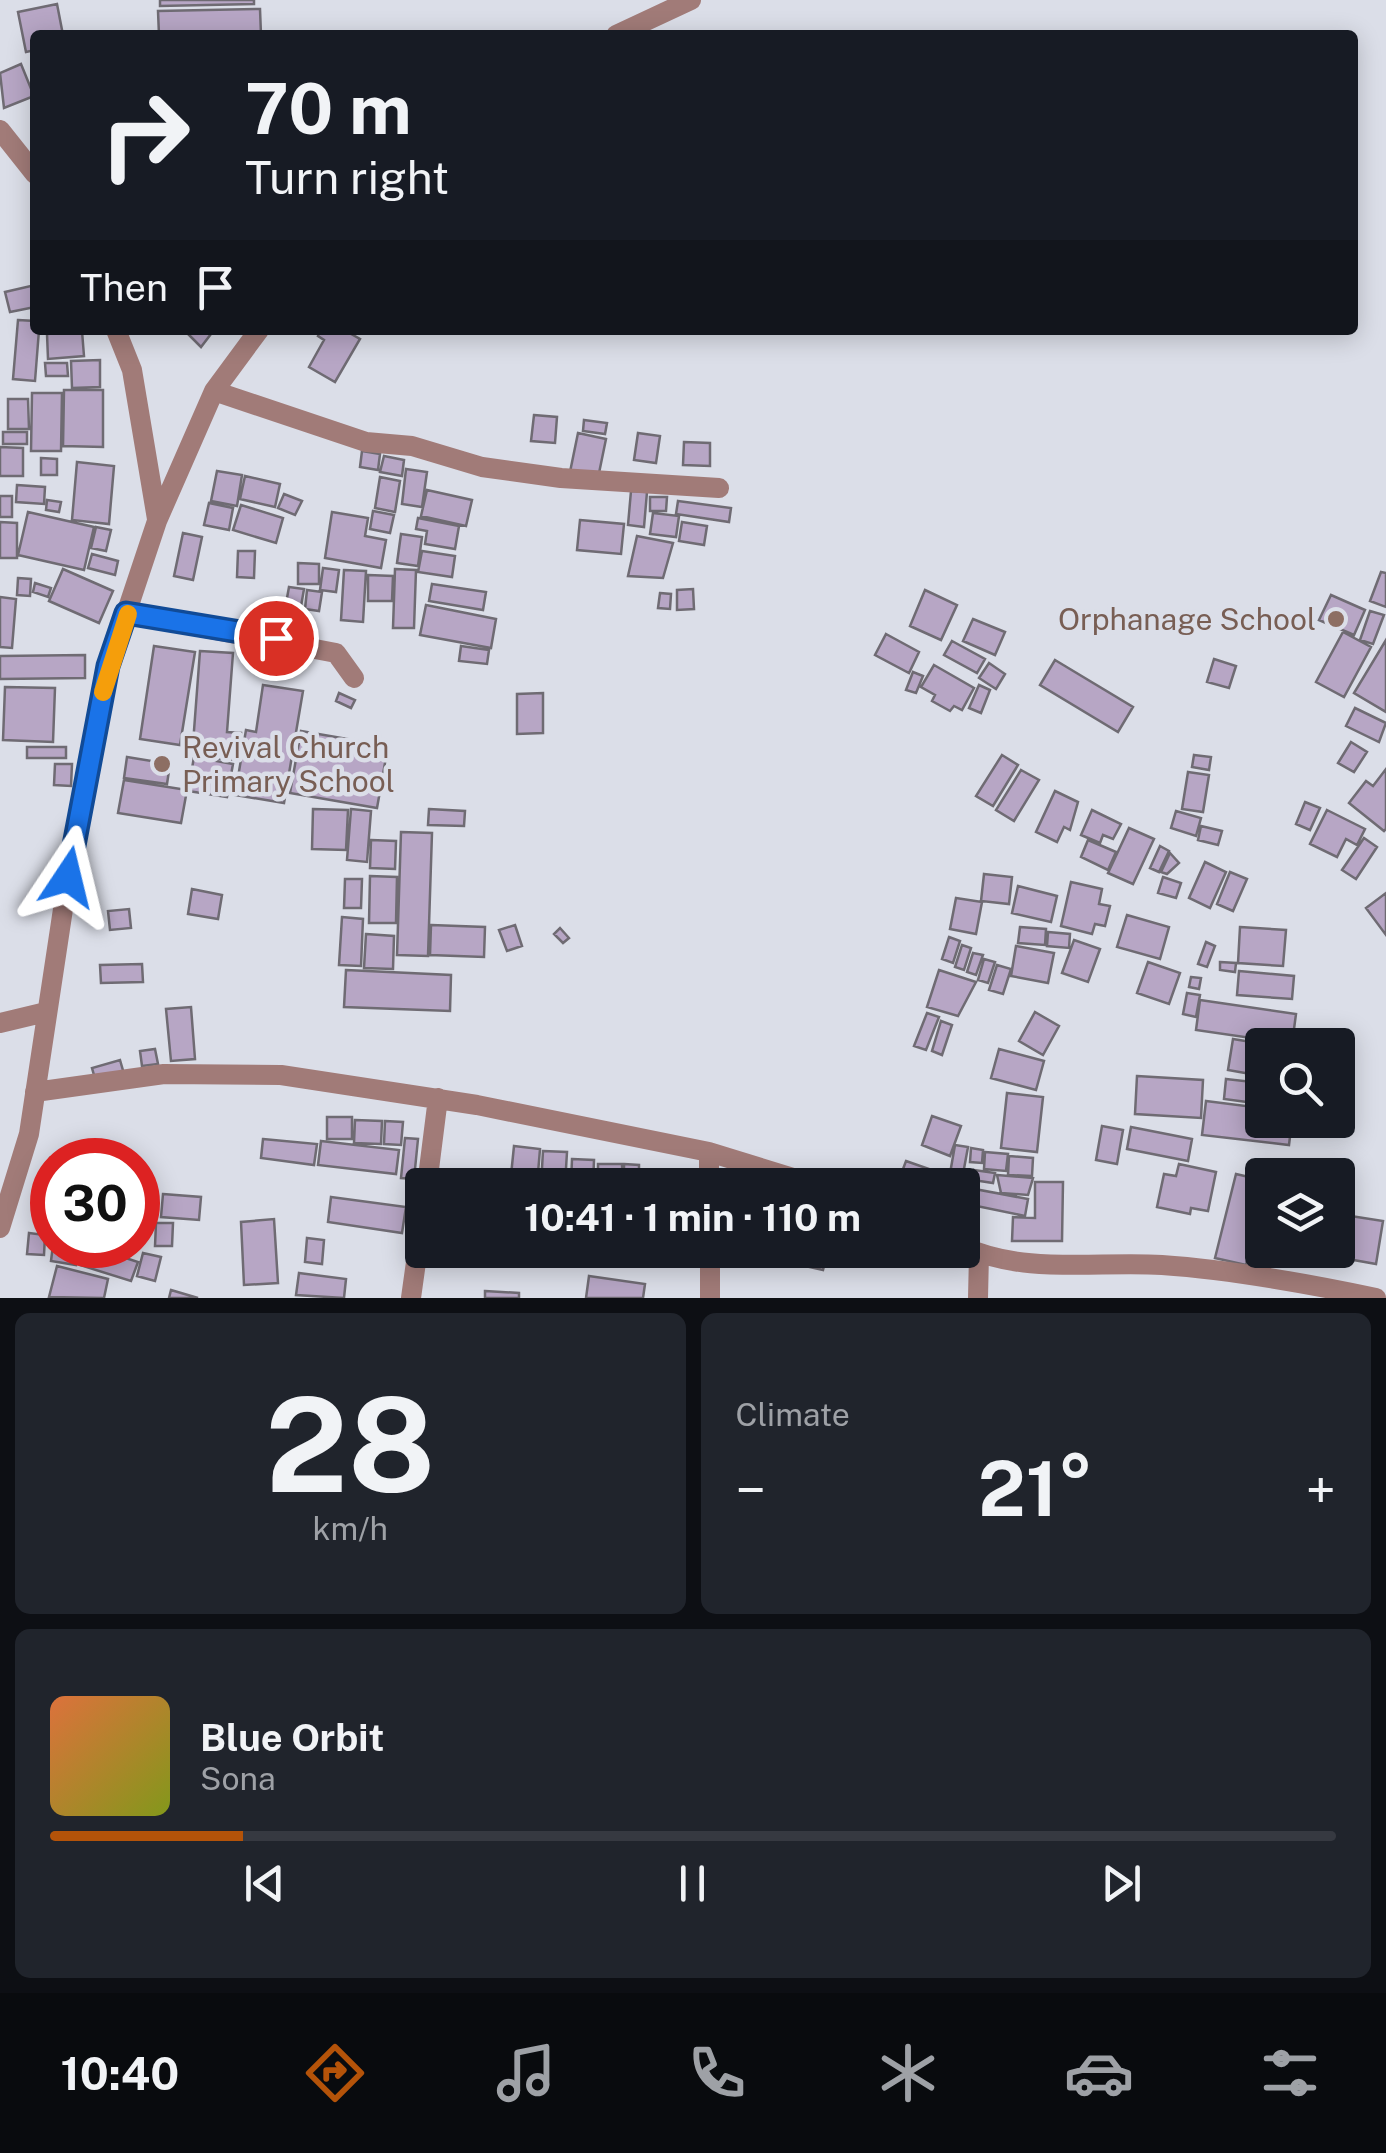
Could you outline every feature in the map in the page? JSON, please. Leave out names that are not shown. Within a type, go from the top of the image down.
[{"type":"street","points":[[627,30],[691,0]]},
{"type":"street","points":[[0,130],[30,168]]},
{"type":"street","points":[[118,335],[132,370],[157,521]]},
{"type":"street","points":[[0,1228],[29,1134],[46,1012],[108,666],[157,521],[214,391],[255,335]]},
{"type":"street","points":[[214,391],[366,442],[412,446],[482,467],[561,478],[719,488]]},
{"type":"street","points":[[126,613],[336,654],[354,678]]},
{"type":"street","points":[[0,1023],[46,1012]]},
{"type":"street","points":[[35,1092],[164,1074],[282,1075],[438,1098],[708,1152],[760,1168]]},
{"type":"street","points":[[429,1168],[438,1098]]},
{"type":"street","points":[[708,1152],[708,1168]]},
{"type":"street","points":[[980,1252],[1048,1266],[1143,1264],[1216,1268],[1376,1298]]},
{"type":"street","points":[[410,1298],[415,1268]]},
{"type":"street","points":[[710,1268],[710,1298]]},
{"type":"street","points":[[974,1268],[978,1298]]},
{"type":"building","points":[[160,0],[254,0],[254,4],[160,6]]},
{"type":"building","points":[[57,4],[62,30],[30,30],[30,51],[26,52],[18,12]]},
{"type":"building","points":[[260,9],[261,30],[159,30],[158,11]]},
{"type":"building","points":[[21,64],[30,98],[4,108],[0,73]]},
{"type":"building","points":[[30,286],[30,308],[10,312],[5,292]]},
{"type":"building","points":[[18,320],[30,321],[30,335],[39,335],[35,381],[13,379]]},
{"type":"building","points":[[47,335],[82,335],[84,356],[48,359]]},
{"type":"building","points":[[189,335],[210,335],[201,347]]},
{"type":"building","points":[[353,335],[360,339],[335,382],[309,367],[324,340],[318,336]]},
{"type":"building","points":[[100,360],[100,387],[72,388],[71,361]]},
{"type":"building","points":[[45,363],[67,363],[68,376],[46,376]]},
{"type":"building","points":[[64,390],[103,390],[103,447],[63,446]]},
{"type":"building","points":[[32,393],[62,393],[61,451],[31,451]]},
{"type":"building","points":[[8,399],[28,399],[29,429],[8,429]]},
{"type":"building","points":[[534,415],[557,417],[555,443],[531,441]]},
{"type":"building","points":[[584,420],[607,423],[605,434],[583,431]]},
{"type":"building","points":[[3,432],[27,432],[27,444],[3,444]]},
{"type":"building","points":[[578,433],[606,439],[598,478],[570,472]]},
{"type":"building","points":[[638,433],[660,436],[656,463],[634,460]]},
{"type":"building","points":[[684,442],[710,443],[710,466],[683,465]]},
{"type":"building","points":[[0,447],[23,448],[23,476],[0,476]]},
{"type":"building","points":[[362,451],[380,454],[378,470],[360,467]]},
{"type":"building","points":[[384,456],[404,460],[402,476],[380,472]]},
{"type":"building","points":[[41,458],[57,459],[57,475],[41,475]]},
{"type":"building","points":[[77,462],[114,466],[109,524],[72,520]]},
{"type":"building","points":[[406,469],[427,472],[422,507],[402,504]]},
{"type":"building","points":[[217,471],[242,475],[237,506],[211,501]]},
{"type":"building","points":[[245,476],[280,484],[275,507],[240,499]]},
{"type":"building","points":[[380,477],[400,481],[395,512],[375,508]]},
{"type":"building","points":[[17,485],[45,487],[44,504],[16,502]]},
{"type":"building","points":[[427,490],[472,500],[466,526],[421,516]]},
{"type":"building","points":[[631,491],[647,492],[644,527],[628,525]]},
{"type":"building","points":[[284,494],[302,501],[295,515],[278,508]]},
{"type":"building","points":[[0,496],[12,496],[12,517],[0,517]]},
{"type":"building","points":[[650,497],[667,497],[666,511],[650,511]]},
{"type":"building","points":[[47,500],[61,502],[59,512],[46,510]]},
{"type":"building","points":[[678,501],[731,508],[729,522],[676,514]]},
{"type":"building","points":[[209,503],[233,508],[229,530],[204,525]]},
{"type":"building","points":[[241,505],[283,518],[276,543],[233,530]]},
{"type":"building","points":[[373,511],[394,515],[390,533],[370,529]]},
{"type":"building","points":[[28,512],[94,527],[84,570],[18,555]]},
{"type":"building","points":[[332,512],[368,518],[365,536],[386,540],[381,568],[325,558]]},
{"type":"building","points":[[653,513],[679,516],[676,537],[650,534]]},
{"type":"building","points":[[418,518],[459,526],[455,549],[425,544],[427,531],[416,529]]},
{"type":"building","points":[[580,520],[624,524],[621,554],[577,550]]},
{"type":"building","points":[[0,522],[17,523],[17,558],[0,558]]},
{"type":"building","points":[[682,522],[707,526],[704,545],[679,541]]},
{"type":"building","points":[[96,527],[111,530],[106,551],[91,548]]},
{"type":"building","points":[[183,533],[202,537],[193,580],[174,576]]},
{"type":"building","points":[[401,534],[422,537],[418,566],[397,563]]},
{"type":"building","points":[[637,536],[673,543],[663,578],[628,576]]},
{"type":"building","points":[[238,551],[255,551],[254,578],[237,577]]},
{"type":"building","points":[[422,551],[455,556],[452,577],[418,572]]},
{"type":"building","points":[[92,554],[118,561],[115,575],[88,568]]},
{"type":"building","points":[[298,563],[319,564],[319,584],[298,584]]},
{"type":"building","points":[[323,568],[339,570],[336,592],[320,590]]},
{"type":"building","points":[[63,569],[113,591],[99,623],[49,601]]},
{"type":"building","points":[[395,569],[416,570],[414,628],[393,628]]},
{"type":"building","points":[[344,570],[366,571],[363,622],[341,620]]},
{"type":"building","points":[[1381,572],[1386,573],[1386,607],[1370,601]]},
{"type":"building","points":[[368,575],[393,576],[392,601],[368,601]]},
{"type":"building","points":[[18,578],[31,579],[30,596],[17,595]]},
{"type":"building","points":[[35,583],[51,588],[48,597],[33,592]]},
{"type":"building","points":[[432,584],[486,592],[483,610],[429,601]]},
{"type":"building","points":[[289,587],[304,589],[300,612],[285,609]]},
{"type":"building","points":[[693,589],[694,609],[677,610],[677,590]]},
{"type":"building","points":[[307,590],[322,592],[319,611],[305,609]]},
{"type":"building","points":[[925,590],[957,605],[941,640],[910,626]]},
{"type":"building","points":[[660,593],[671,594],[670,609],[658,608]]},
{"type":"building","points":[[1331,595],[1365,610],[1354,635],[1319,620]]},
{"type":"building","points":[[0,597],[16,599],[12,648],[0,647]]},
{"type":"building","points":[[426,605],[496,619],[491,648],[420,635]]},
{"type":"building","points":[[1370,611],[1384,615],[1373,644],[1360,640]]},
{"type":"building","points":[[973,619],[1005,632],[995,655],[963,641]]},
{"type":"building","points":[[1343,632],[1371,647],[1344,697],[1316,682]]},
{"type":"building","points":[[886,634],[919,652],[909,673],[875,655]]},
{"type":"building","points":[[1386,640],[1386,712],[1354,693]]},
{"type":"building","points":[[952,641],[985,659],[977,673],[944,655]]},
{"type":"building","points":[[154,646],[195,652],[180,745],[140,739]]},
{"type":"building","points":[[461,646],[489,650],[487,664],[459,661]]},
{"type":"building","points":[[200,651],[233,653],[227,732],[241,733],[239,760],[192,757]]},
{"type":"building","points":[[85,655],[85,678],[0,679],[0,656]]},
{"type":"building","points":[[1214,659],[1236,666],[1229,688],[1207,682]]},
{"type":"building","points":[[1055,660],[1133,707],[1118,732],[1040,685]]},
{"type":"building","points":[[989,663],[1005,674],[996,689],[979,678]]},
{"type":"building","points":[[934,665],[974,688],[962,710],[954,706],[950,711],[932,701],[935,695],[921,687]]},
{"type":"building","points":[[913,672],[923,676],[916,693],[906,690]]},
{"type":"building","points":[[263,685],[303,691],[284,803],[235,795],[246,730],[256,732]]},
{"type":"building","points":[[979,685],[990,690],[981,713],[969,708]]},
{"type":"building","points":[[5,687],[55,688],[53,742],[3,740]]},
{"type":"building","points":[[339,693],[355,700],[351,708],[336,701]]},
{"type":"building","points":[[543,693],[543,733],[517,734],[517,694]]},
{"type":"building","points":[[1355,708],[1386,723],[1379,742],[1346,726]]},
{"type":"building","points":[[301,731],[388,746],[377,808],[290,793]]},
{"type":"building","points":[[1351,742],[1367,752],[1354,772],[1338,763]]},
{"type":"building","points":[[27,747],[66,747],[66,758],[27,758]]},
{"type":"building","points":[[1002,755],[1018,765],[993,806],[976,796]]},
{"type":"building","points":[[1194,755],[1211,757],[1209,770],[1192,767]]},
{"type":"building","points":[[127,757],[170,764],[167,784],[124,778]]},
{"type":"building","points":[[194,757],[233,764],[227,797],[188,791]]},
{"type":"building","points":[[55,764],[72,764],[71,786],[54,785]]},
{"type":"building","points":[[1386,769],[1384,831],[1349,803],[1366,781],[1373,786]]},
{"type":"building","points":[[1021,770],[1039,780],[1014,821],[996,810]]},
{"type":"building","points":[[1188,772],[1209,775],[1203,812],[1182,809]]},
{"type":"building","points":[[124,780],[187,790],[181,823],[118,813]]},
{"type":"building","points":[[1055,791],[1078,802],[1070,830],[1064,827],[1057,842],[1036,832]]},
{"type":"building","points":[[1305,802],[1320,808],[1310,830],[1296,824]]},
{"type":"building","points":[[313,809],[348,810],[346,850],[312,849]]},
{"type":"building","points":[[351,809],[371,811],[367,862],[347,860]]},
{"type":"building","points":[[429,809],[465,811],[464,826],[428,825]]},
{"type":"building","points":[[1092,810],[1121,824],[1113,839],[1103,835],[1100,843],[1081,835]]},
{"type":"building","points":[[1327,810],[1365,829],[1357,845],[1346,839],[1337,857],[1310,844]]},
{"type":"building","points":[[1176,811],[1201,818],[1196,836],[1171,828]]},
{"type":"building","points":[[1201,826],[1222,831],[1218,845],[1198,840]]},
{"type":"building","points":[[1129,828],[1154,839],[1133,884],[1108,873]]},
{"type":"building","points":[[401,832],[432,833],[428,956],[397,955]]},
{"type":"building","points":[[1364,838],[1377,847],[1356,879],[1342,870]]},
{"type":"building","points":[[371,840],[396,841],[395,869],[370,868]]},
{"type":"building","points":[[1088,840],[1116,852],[1108,870],[1081,857]]},
{"type":"building","points":[[1160,846],[1169,851],[1159,872],[1150,868]]},
{"type":"building","points":[[1170,853],[1179,863],[1167,874],[1161,872]]},
{"type":"building","points":[[1205,862],[1226,872],[1210,908],[1189,898]]},
{"type":"building","points":[[1230,872],[1247,879],[1233,911],[1217,904]]},
{"type":"building","points":[[984,874],[1012,877],[1009,904],[981,901]]},
{"type":"building","points":[[370,876],[397,877],[396,923],[369,923]]},
{"type":"building","points":[[1163,877],[1181,883],[1176,898],[1158,893]]},
{"type":"building","points":[[345,879],[362,879],[361,908],[344,908]]},
{"type":"building","points":[[1071,882],[1102,889],[1099,904],[1110,906],[1105,926],[1095,924],[1092,934],[1061,926]]},
{"type":"building","points":[[1018,886],[1057,896],[1051,922],[1012,913]]},
{"type":"building","points":[[192,889],[222,895],[218,919],[188,914]]},
{"type":"building","points":[[1386,893],[1386,935],[1366,908]]},
{"type":"building","points":[[956,898],[982,902],[976,934],[950,929]]},
{"type":"building","points":[[129,909],[131,928],[110,930],[108,911]]},
{"type":"building","points":[[1127,915],[1169,927],[1160,959],[1117,947]]},
{"type":"building","points":[[342,917],[363,919],[361,966],[339,965]]},
{"type":"building","points":[[431,925],[485,927],[484,957],[430,955]]},
{"type":"building","points":[[515,925],[522,946],[507,951],[499,930]]},
{"type":"building","points":[[1020,927],[1046,929],[1045,945],[1018,943]]},
{"type":"building","points":[[1240,927],[1286,930],[1283,966],[1238,963]]},
{"type":"building","points":[[560,928],[569,938],[563,943],[554,934]]},
{"type":"building","points":[[1048,932],[1070,934],[1069,948],[1047,946]]},
{"type":"building","points":[[366,934],[394,936],[393,969],[364,968]]},
{"type":"building","points":[[949,937],[960,941],[953,963],[942,959]]},
{"type":"building","points":[[1074,940],[1100,949],[1088,982],[1062,973]]},
{"type":"building","points":[[1206,942],[1215,946],[1207,967],[1198,964]]},
{"type":"building","points":[[962,945],[971,948],[964,970],[955,967]]},
{"type":"building","points":[[1016,946],[1054,953],[1048,983],[1011,976]]},
{"type":"building","points":[[973,953],[983,955],[976,975],[967,972]]},
{"type":"building","points":[[984,959],[995,962],[988,983],[978,980]]},
{"type":"building","points":[[1148,962],[1180,973],[1169,1004],[1137,993]]},
{"type":"building","points":[[1220,962],[1236,963],[1235,972],[1220,970]]},
{"type":"building","points":[[142,964],[143,982],[101,983],[100,965]]},
{"type":"building","points":[[997,965],[1011,969],[1003,994],[989,990]]},
{"type":"building","points":[[346,970],[451,975],[450,1011],[344,1007]]},
{"type":"building","points":[[939,970],[976,982],[958,1016],[927,1007]]},
{"type":"building","points":[[1239,971],[1294,976],[1292,999],[1237,995]]},
{"type":"building","points":[[1191,977],[1201,978],[1199,989],[1189,987]]},
{"type":"building","points":[[1187,993],[1200,995],[1196,1017],[1183,1014]]},
{"type":"building","points":[[1200,1000],[1296,1014],[1294,1028],[1245,1028],[1245,1037],[1196,1030]]},
{"type":"building","points":[[191,1007],[195,1059],[171,1061],[166,1009]]},
{"type":"building","points":[[1035,1012],[1059,1026],[1043,1055],[1019,1041]]},
{"type":"building","points":[[927,1013],[939,1017],[926,1050],[914,1046]]},
{"type":"building","points":[[941,1021],[952,1025],[942,1055],[932,1051]]},
{"type":"building","points":[[1233,1039],[1245,1041],[1245,1073],[1228,1070]]},
{"type":"building","points":[[155,1049],[158,1064],[142,1066],[140,1051]]},
{"type":"building","points":[[999,1049],[1044,1061],[1036,1090],[991,1078]]},
{"type":"building","points":[[120,1060],[124,1074],[96,1082],[92,1068]]},
{"type":"building","points":[[1137,1076],[1203,1080],[1201,1118],[1135,1114]]},
{"type":"building","points":[[1226,1079],[1245,1081],[1245,1102],[1224,1099]]},
{"type":"building","points":[[1007,1093],[1043,1097],[1037,1152],[1001,1148]]},
{"type":"building","points":[[1206,1101],[1245,1106],[1245,1138],[1290,1138],[1289,1145],[1202,1135]]},
{"type":"building","points":[[932,1116],[961,1126],[950,1156],[922,1145]]},
{"type":"building","points":[[327,1117],[352,1117],[352,1139],[327,1139]]},
{"type":"building","points":[[355,1120],[382,1121],[381,1144],[354,1143]]},
{"type":"building","points":[[385,1121],[403,1122],[401,1145],[384,1144]]},
{"type":"building","points":[[1102,1126],[1123,1130],[1117,1164],[1096,1160]]},
{"type":"building","points":[[1131,1127],[1192,1139],[1188,1161],[1127,1149]]},
{"type":"building","points":[[405,1138],[418,1139],[415,1168],[405,1168],[405,1178],[401,1178]]},
{"type":"building","points":[[263,1139],[317,1144],[314,1165],[261,1158]]},
{"type":"building","points":[[321,1141],[399,1150],[396,1174],[318,1165]]},
{"type":"building","points":[[955,1145],[968,1147],[964,1168],[951,1168]]},
{"type":"building","points":[[514,1146],[540,1149],[538,1168],[512,1168]]},
{"type":"building","points":[[971,1148],[983,1150],[982,1163],[970,1162]]},
{"type":"building","points":[[543,1151],[567,1152],[566,1168],[542,1168]]},
{"type":"building","points":[[985,1152],[1008,1154],[1006,1171],[984,1169]]},
{"type":"building","points":[[1009,1156],[1033,1158],[1032,1176],[1008,1175]]},
{"type":"building","points":[[572,1159],[594,1160],[594,1168],[572,1168]]},
{"type":"building","points":[[906,1161],[926,1168],[903,1168]]},
{"type":"building","points":[[598,1164],[622,1164],[622,1168],[598,1168]]},
{"type":"building","points":[[1179,1164],[1216,1172],[1208,1211],[1191,1208],[1190,1214],[1157,1207],[1164,1174],[1176,1176]]},
{"type":"building","points":[[980,1171],[995,1173],[993,1183],[980,1181]]},
{"type":"building","points":[[1236,1174],[1245,1176],[1245,1265],[1215,1258]]},
{"type":"building","points":[[997,1175],[1033,1178],[1028,1195],[1001,1193]]},
{"type":"building","points":[[1035,1182],[1063,1182],[1062,1241],[1012,1241],[1013,1217],[1035,1218]]},
{"type":"building","points":[[980,1190],[1028,1199],[1025,1216],[980,1207]]},
{"type":"building","points":[[163,1194],[201,1197],[199,1220],[161,1217]]},
{"type":"building","points":[[331,1197],[405,1207],[402,1233],[328,1222]]},
{"type":"building","points":[[1355,1217],[1383,1221],[1376,1264],[1355,1260]]},
{"type":"building","points":[[274,1219],[278,1283],[244,1285],[241,1222]]},
{"type":"building","points":[[160,1223],[173,1223],[172,1246],[160,1246]]},
{"type":"building","points":[[307,1238],[324,1240],[322,1264],[305,1262]]},
{"type":"building","points":[[56,1268],[108,1279],[104,1298],[49,1297]]},
{"type":"building","points":[[90,1268],[136,1268],[131,1281]]},
{"type":"building","points":[[139,1268],[158,1268],[155,1281],[137,1276]]},
{"type":"building","points":[[299,1273],[346,1279],[344,1298],[296,1295]]},
{"type":"building","points":[[589,1276],[645,1284],[643,1298],[586,1298]]},
{"type":"building","points":[[171,1290],[198,1298],[169,1298]]},
{"type":"building","points":[[485,1291],[519,1293],[519,1298],[485,1298]]},
{"type":"slow traffic","points":[[103,692],[108,666],[128,614]]},
{"type":"place","name":"Orphanage School","points":[[1336,619]]},
{"type":"place","name":"Revival Church Primary School","points":[[162,764]]},
{"type":"route","points":[[68,877],[108,666],[126,613],[276,638]]}]
